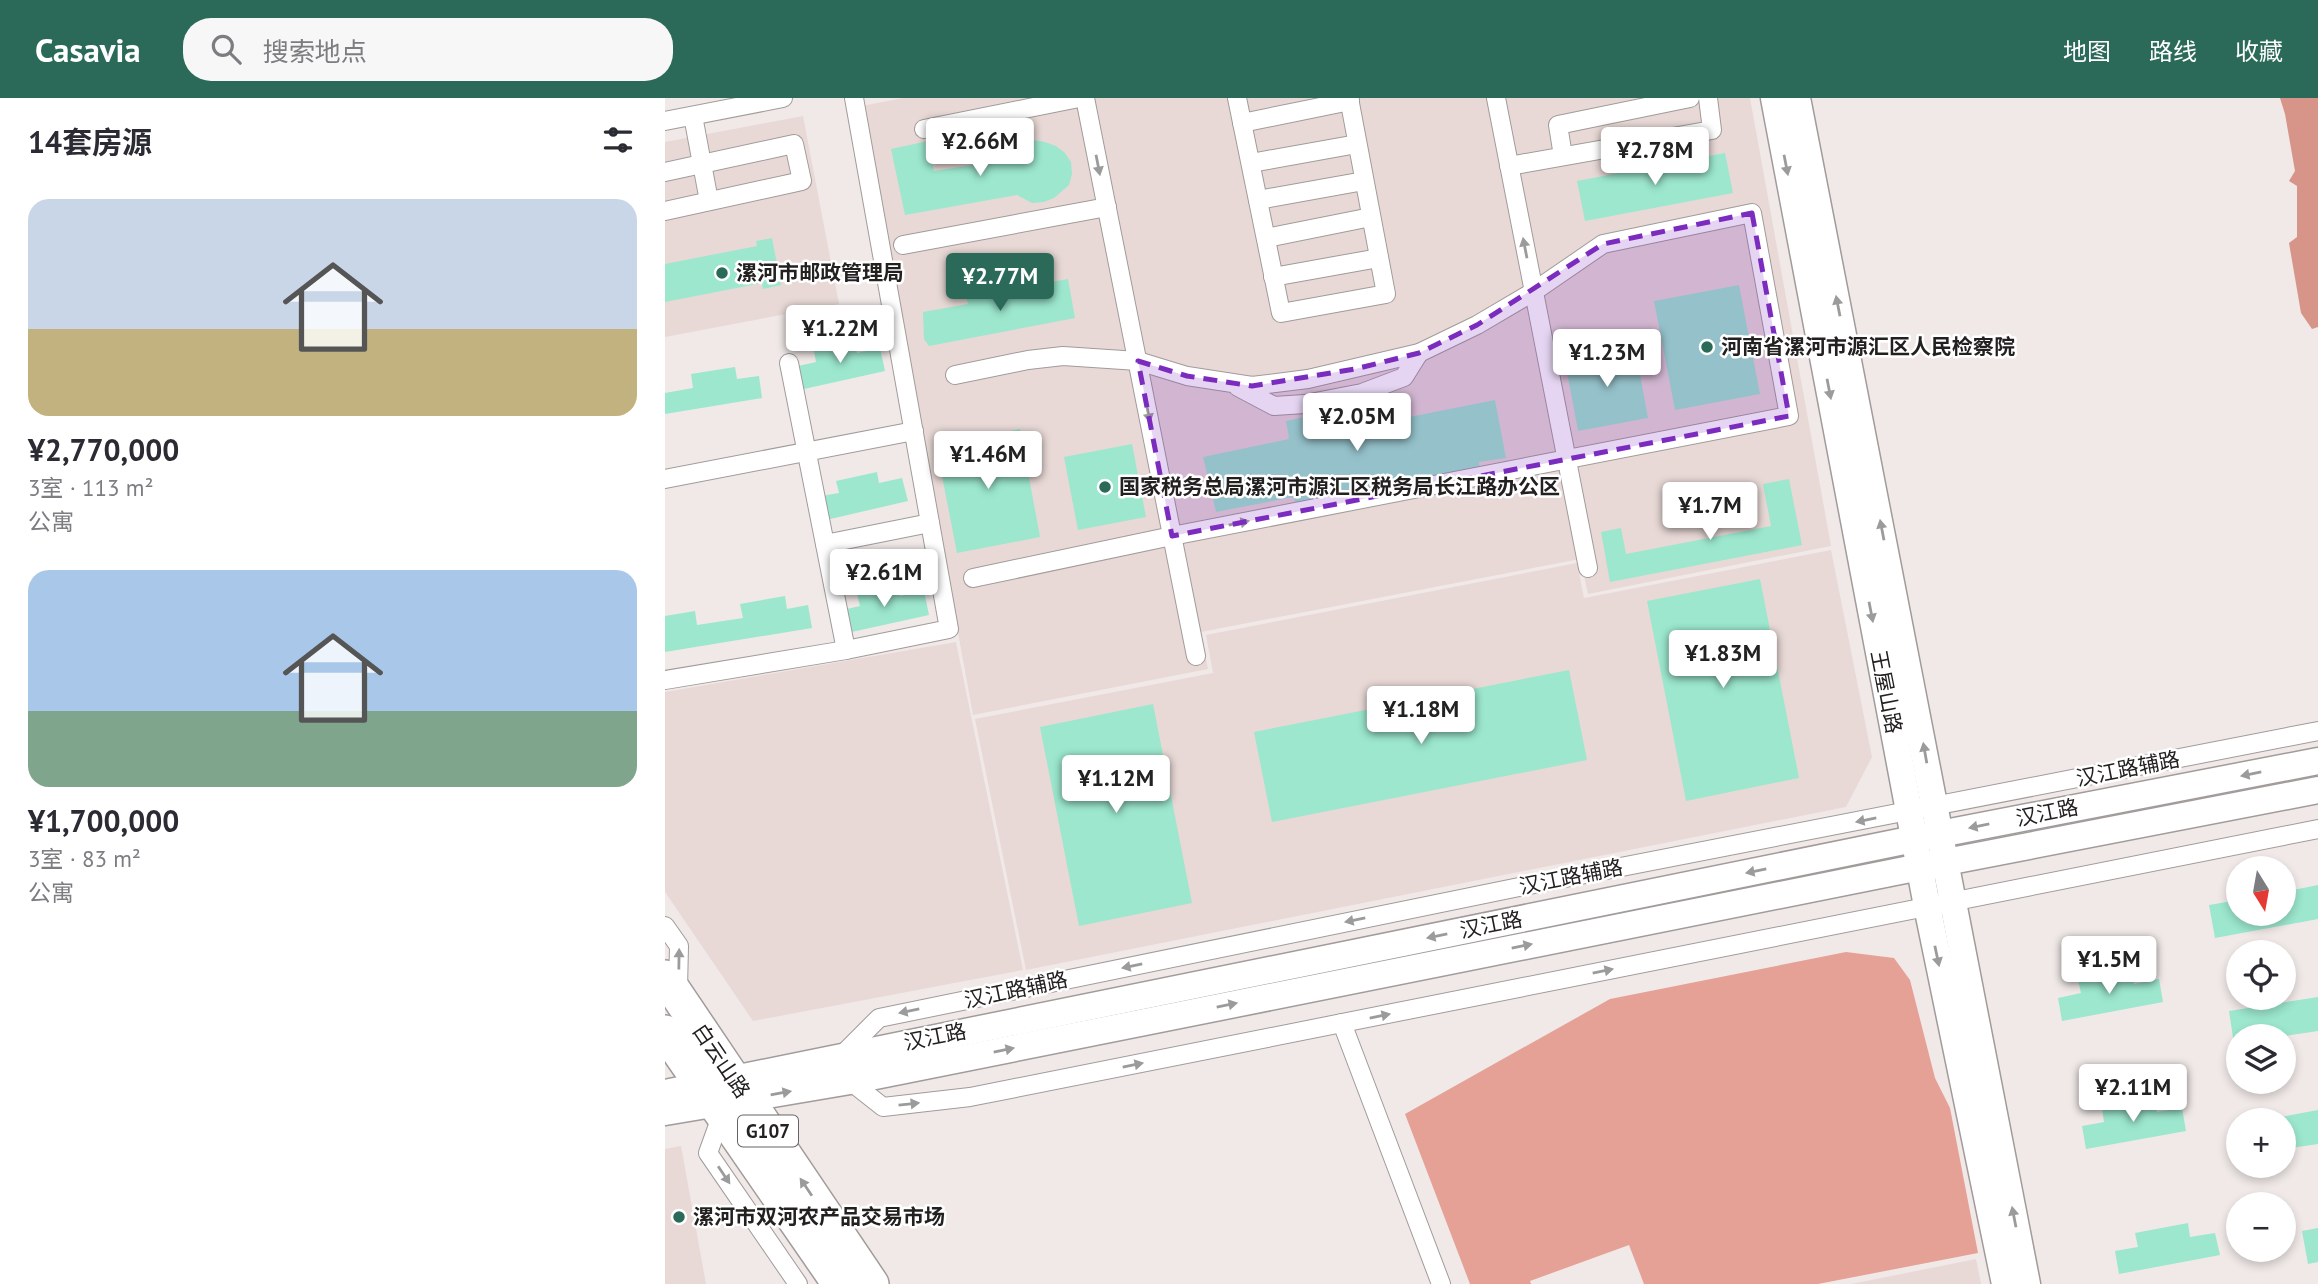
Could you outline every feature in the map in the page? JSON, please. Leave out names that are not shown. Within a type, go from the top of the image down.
[{"type":"highway","name":"白云山路","points":[[671,987],[723,1096],[839,1284]]},
{"type":"highway","name":"白云山路","points":[[665,1032],[723,1096],[871,1284]]},
{"type":"street","points":[[665,121],[783,98]]},
{"type":"street","points":[[665,680],[846,650],[949,629],[853,98]]},
{"type":"street","points":[[924,129],[1079,98]]},
{"type":"street","points":[[1085,98],[1196,656]]},
{"type":"street","points":[[1237,98],[1281,313],[1386,294],[1349,100],[1242,122]]},
{"type":"street","points":[[1496,98],[1588,568]]},
{"type":"street","points":[[1563,156],[1558,125],[1690,98]]},
{"type":"street","points":[[1509,166],[1712,130],[1708,98]]},
{"type":"street","name":"王屋山路","points":[[1774,98],[1922,809]]},
{"type":"street","name":"王屋山路","points":[[1797,98],[1932,865],[2027,1284]]},
{"type":"street","points":[[693,116],[709,201]]},
{"type":"street","points":[[665,172],[795,144],[802,181],[665,211]]},
{"type":"street","points":[[1251,163],[1357,144]]},
{"type":"street","points":[[1258,200],[1364,181]]},
{"type":"street","points":[[903,245],[1107,207]]},
{"type":"street","points":[[955,375],[1028,360],[1063,356],[1138,361],[1187,376],[1252,386],[1308,379],[1419,353],[1477,325],[1533,292],[1603,244],[1752,213],[1789,416],[1172,536],[973,578]]},
{"type":"street","points":[[1266,238],[1371,217]]},
{"type":"street","points":[[1273,277],[1379,258]]},
{"type":"street","points":[[1230,383],[1274,406],[1305,404],[1362,393],[1404,377],[1419,353]]},
{"type":"street","points":[[789,363],[846,650]]},
{"type":"street","points":[[665,479],[914,431]]},
{"type":"street","points":[[825,544],[930,523]]},
{"type":"street","name":"汉江路辅路","points":[[841,1056],[879,1018],[1524,886],[2318,731]]},
{"type":"street","name":"汉江路","points":[[665,1112],[723,1096],[841,1056],[1927,836],[2318,761]]},
{"type":"street","name":"汉江路","points":[[665,1093],[723,1096],[850,1081],[2318,790]]},
{"type":"street","points":[[850,1081],[883,1107],[970,1097],[2318,829]]},
{"type":"street","name":"王屋山路","points":[[1940,904],[2005,1284]]},
{"type":"street","points":[[665,926],[679,946],[671,987]]},
{"type":"street","points":[[1342,1023],[1441,1284]]},
{"type":"street","points":[[723,1096],[708,1153],[798,1284]]},
{"type":"highlighted area","points":[[1752,213],[1789,416],[1172,536],[1138,361],[1187,376],[1252,386],[1355,369],[1419,353],[1477,325],[1603,244]]},
{"type":"shaded area","points":[[903,98],[1750,98],[1831,546],[1588,594],[1580,559],[1201,632],[1208,669],[973,715],[862,106]]},
{"type":"shaded area","points":[[2280,98],[2318,98],[2318,327],[2312,329],[2301,313],[2289,243],[2297,237],[2297,186],[2289,181],[2295,171]]},
{"type":"shaded area","points":[[803,116],[839,304],[665,337],[665,142]]},
{"type":"shaded area","points":[[1831,550],[1872,757],[1846,807],[1026,970],[975,719],[1213,673],[1206,635],[1577,563],[1584,598]]},
{"type":"shaded area","points":[[956,642],[1023,970],[753,1021],[665,892],[665,692]]},
{"type":"shaded area","points":[[1846,952],[1894,958],[1910,980],[1935,1078],[1950,1108],[1978,1253],[1818,1284],[1644,1284],[1629,1245],[1530,1281],[1531,1284],[1470,1284],[1405,1114],[1610,999]]},
{"type":"shaded area","name":"漯河市双河农产品交易市场","points":[[681,1146],[706,1284],[665,1284],[665,1149]]},
{"type":"shaded area","points":[[1976,1259],[1981,1284],[1851,1284]]},
{"type":"building","points":[[1032,140],[1056,146],[1071,162],[1069,185],[1054,198],[1032,203],[1017,195],[905,215],[891,149],[928,141],[934,171],[1011,159],[1021,144]]},
{"type":"building","points":[[1725,153],[1733,193],[1585,221],[1577,181]]},
{"type":"building","name":"漯河市邮政管理局","points":[[772,238],[781,285],[763,289],[762,283],[665,302],[665,264],[757,246],[756,241]]},
{"type":"building","points":[[1068,279],[1075,318],[929,346],[924,339],[923,312],[968,304],[966,297]]},
{"type":"building","name":"河南省漯河市源汇区人民检察院","points":[[1739,285],[1760,394],[1675,410],[1654,301]]},
{"type":"building","points":[[855,342],[857,353],[880,348],[885,371],[804,389],[798,366],[816,362],[814,351]]},
{"type":"building","points":[[1635,347],[1648,418],[1578,431],[1565,361]]},
{"type":"building","points":[[735,367],[737,379],[759,376],[762,398],[665,414],[665,393],[693,388],[691,374]]},
{"type":"building","points":[[1405,395],[1409,417],[1495,400],[1506,458],[1479,462],[1480,469],[1295,504],[1294,497],[1216,512],[1203,457],[1289,439],[1286,421]]},
{"type":"building","points":[[1020,429],[1040,537],[957,553],[936,445]]},
{"type":"building","name":"国家税务总局漯河市源汇区税务局长江路办公区","points":[[1132,444],[1146,517],[1078,530],[1064,457]]},
{"type":"building","points":[[877,472],[879,483],[902,478],[908,501],[826,520],[821,496],[839,493],[836,481]]},
{"type":"building","points":[[1789,479],[1802,545],[1610,582],[1601,532],[1621,528],[1626,554],[1771,526],[1763,484]]},
{"type":"building","points":[[1726,482],[1730,504],[1700,510],[1696,488]]},
{"type":"building","points":[[1760,579],[1799,778],[1686,801],[1647,601]]},
{"type":"building","points":[[898,585],[900,596],[924,591],[929,615],[847,633],[842,610],[860,606],[857,594]]},
{"type":"building","points":[[785,596],[787,609],[808,605],[812,628],[665,652],[665,616],[695,611],[697,625],[743,618],[740,604]]},
{"type":"building","points":[[1569,670],[1587,760],[1272,822],[1254,732]]},
{"type":"building","points":[[1153,704],[1192,903],[1079,926],[1040,727]]},
{"type":"building","points":[[2318,885],[2318,919],[2296,923],[2296,890]]},
{"type":"building","points":[[2226,902],[2226,926],[2280,926],[2215,938],[2209,905]]},
{"type":"building","points":[[2131,970],[2134,984],[2159,979],[2163,1002],[2062,1021],[2058,998],[2081,993],[2078,980]]},
{"type":"building","points":[[2318,997],[2318,1031],[2296,1034],[2296,1024],[2231,1024],[2229,1011],[2296,1010],[2296,1000]]},
{"type":"building","points":[[2154,1098],[2157,1112],[2182,1108],[2186,1131],[2086,1149],[2082,1126],[2104,1122],[2102,1108]]},
{"type":"building","points":[[2318,1110],[2318,1144],[2296,1147],[2296,1114]]},
{"type":"building","points":[[2188,1223],[2190,1237],[2215,1233],[2220,1255],[2119,1274],[2115,1251],[2138,1247],[2135,1233]]},
{"type":"building","points":[[2318,1228],[2318,1262],[2308,1264],[2302,1231]]},
{"type":"place","name":"漯河市邮政管理局","points":[[722,273]]},
{"type":"place","name":"河南省漯河市源汇区人民检察院","points":[[1707,347]]},
{"type":"place","name":"国家税务总局漯河市源汇区税务局长江路办公区","points":[[1105,487]]},
{"type":"place","name":"漯河市双河农产品交易市场","points":[[679,1217]]}]
